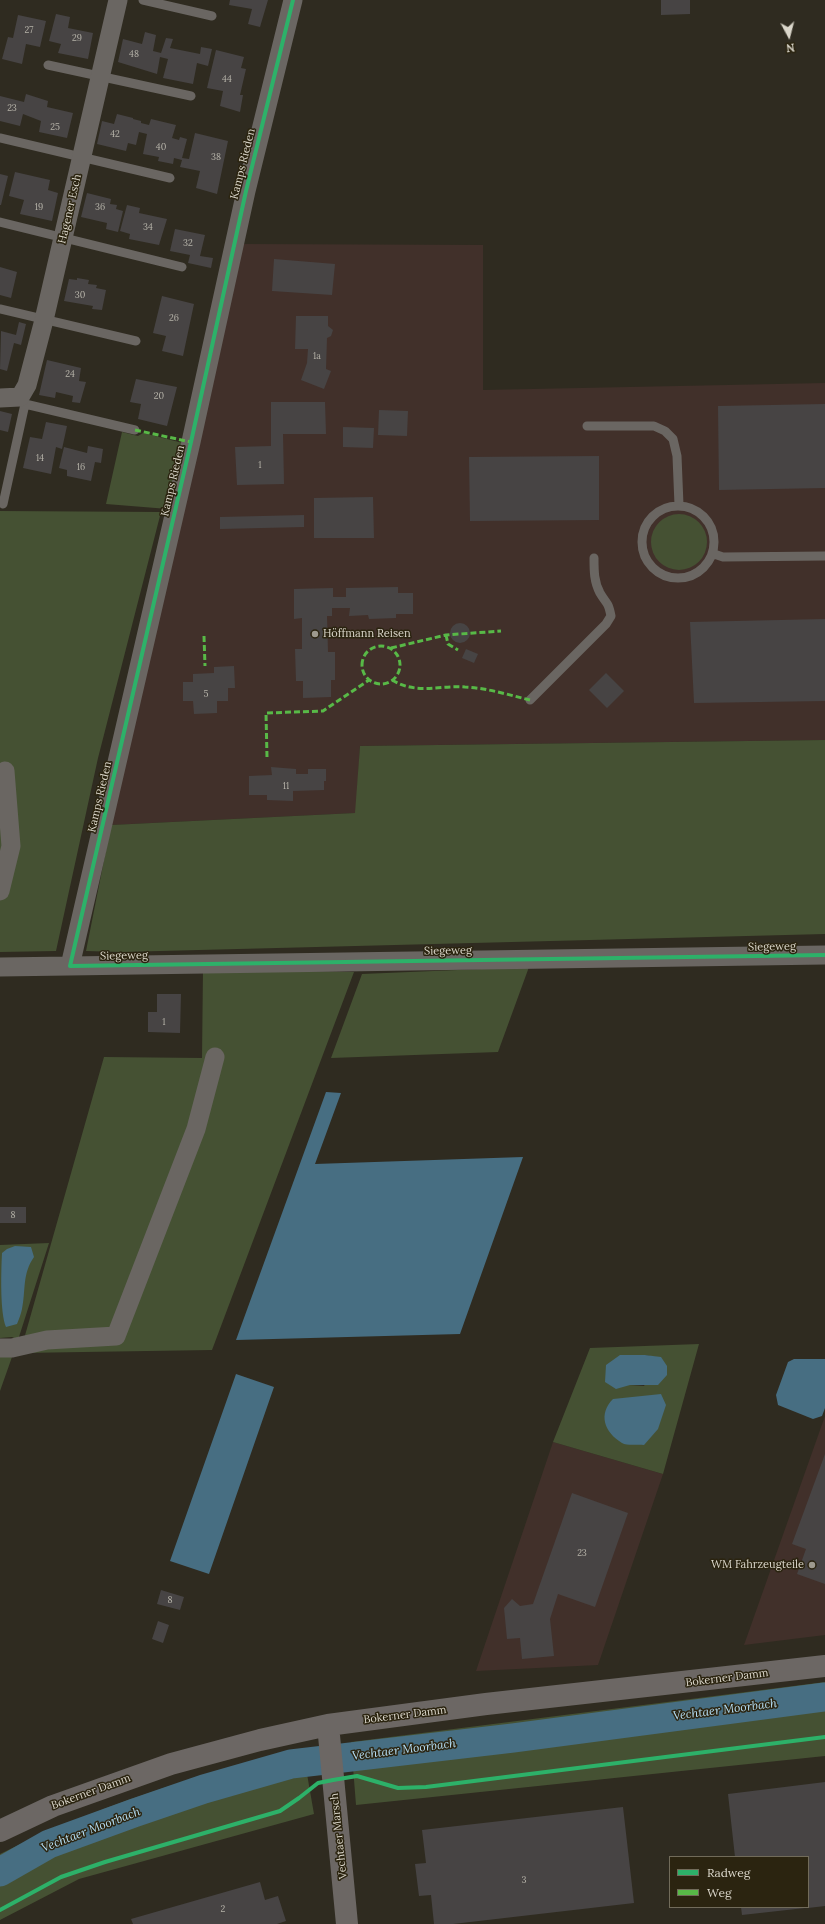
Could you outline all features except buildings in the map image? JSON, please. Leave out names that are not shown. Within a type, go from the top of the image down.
[{"type":"main road","name":"Bokerner Damm","points":[[0,1831],[53,1806],[172,1764],[260,1740],[328,1725],[486,1704],[825,1666]]},
{"type":"main road","name":"Vechtaer Marsch","points":[[328,1725],[348,1924]]},
{"type":"street","name":"Hagener Esch","points":[[22,400],[44,320],[118,0]]},
{"type":"street","name":"Kamps Rieden","points":[[70,966],[189,449],[246,191],[293,0]]},
{"type":"street","points":[[0,398],[22,400]]},
{"type":"street","points":[[0,891],[3,863],[11,846],[6,771]]},
{"type":"street","name":"Siegeweg","points":[[0,967],[825,955]]},
{"type":"street","points":[[6,1348],[47,1340],[116,1336],[196,1129],[215,1057]]},
{"type":"lane","points":[[143,0],[212,16]]},
{"type":"lane","points":[[48,65],[191,96]]},
{"type":"lane","points":[[0,138],[170,178]]},
{"type":"lane","points":[[0,222],[182,267]]},
{"type":"lane","points":[[0,309],[136,341]]},
{"type":"lane","points":[[3,504],[22,400],[135,430]]},
{"type":"lane","points":[[587,426],[654,426],[665,431],[673,439],[677,456],[679,505]]},
{"type":"lane","points":[[679,505],[695,509],[708,520],[715,534],[714,554],[706,567],[690,578],[671,579],[654,571],[643,555],[642,538],[648,521],[662,509],[679,505]]},
{"type":"lane","points":[[714,554],[723,557],[825,556]]},
{"type":"lane","points":[[530,700],[606,624],[611,616],[609,604],[600,593],[594,577],[594,558]]},
{"type":"shaded area","points":[[242,244],[483,245],[483,390],[825,383],[825,740],[360,746],[356,813],[111,825]]},
{"type":"shaded area","points":[[825,1416],[825,1635],[744,1645]]},
{"type":"shaded area","points":[[553,1442],[663,1474],[598,1665],[476,1671]]},
{"type":"green space","points":[[122,432],[138,436],[143,433],[183,443],[168,509],[106,504]]},
{"type":"green space","points":[[0,511],[161,512],[98,758],[56,951],[0,952]]},
{"type":"green space","points":[[673,514],[685,514],[695,518],[703,526],[707,536],[707,548],[703,558],[695,566],[685,570],[673,570],[663,566],[655,558],[651,548],[651,536],[655,526],[663,518]]},
{"type":"green space","points":[[825,740],[825,934],[121,952],[86,951],[111,825],[355,813],[360,746]]},
{"type":"green space","points":[[529,967],[498,1052],[331,1058],[362,974]]},
{"type":"green space","points":[[203,969],[354,972],[212,1350],[20,1353],[104,1057],[202,1058]]},
{"type":"green space","points":[[49,1243],[18,1340],[12,1337],[0,1338],[0,1245]]},
{"type":"green space","points":[[699,1344],[663,1474],[553,1442],[590,1348]],"holes":[[[620,1355],[645,1355],[661,1358],[644,1386],[630,1385]]]},
{"type":"green space","points":[[0,1357],[12,1357],[0,1391]]},
{"type":"green space","points":[[825,1682],[825,1756],[356,1805],[351,1742]]},
{"type":"green space","points":[[303,1751],[314,1814],[79,1879],[0,1920],[0,1854],[72,1821],[148,1793],[226,1769]]},
{"type":"water","points":[[326,1092],[341,1093],[315,1164],[523,1157],[460,1334],[236,1340]]},
{"type":"water","points":[[15,1246],[31,1247],[34,1257],[30,1263],[26,1276],[21,1315],[17,1324],[6,1327],[2,1302],[2,1253]]},
{"type":"water","points":[[620,1355],[645,1355],[661,1357],[667,1366],[667,1375],[658,1385],[630,1385],[616,1389],[605,1382],[606,1365]]},
{"type":"water","points":[[794,1359],[825,1359],[825,1408],[822,1416],[813,1419],[778,1405],[776,1395],[788,1362]]},
{"type":"water","points":[[236,1374],[274,1387],[209,1574],[170,1561]]},
{"type":"water","points":[[661,1394],[666,1405],[658,1429],[644,1445],[624,1444],[611,1434],[607,1428],[605,1417],[608,1405],[613,1399]]},
{"type":"waterway","name":"Vechtaer Moorbach","points":[[0,1872],[49,1844],[204,1789],[291,1764],[513,1738],[825,1697]]},
{"type":"marked path","points":[[135,430],[191,442]]},
{"type":"marked path","points":[[391,648],[446,635],[501,631]]},
{"type":"marked path","points":[[446,635],[448,644],[458,650]]},
{"type":"marked path","points":[[204,636],[205,666]]},
{"type":"marked path","points":[[377,646],[385,646],[395,651],[399,658],[400,665],[399,672],[395,679],[385,684],[377,684],[367,679],[365,676],[362,669],[362,661],[367,651],[370,649],[377,646]]},
{"type":"marked path","points":[[267,757],[266,713],[323,711],[369,680]]},
{"type":"marked path","points":[[392,680],[401,685],[410,687],[473,688],[498,692],[530,700]]},
{"type":"cycle path","points":[[293,0],[246,191],[191,442],[70,966],[825,955]]},
{"type":"cycle path","points":[[0,1910],[61,1877],[105,1862],[280,1811],[318,1783],[357,1776],[398,1788],[426,1787],[825,1737]]},
{"type":"place","name":"Höffmann Reisen","points":[[315,634]]},
{"type":"place","name":"WM Fahrzeugteile","points":[[812,1565]]}]
